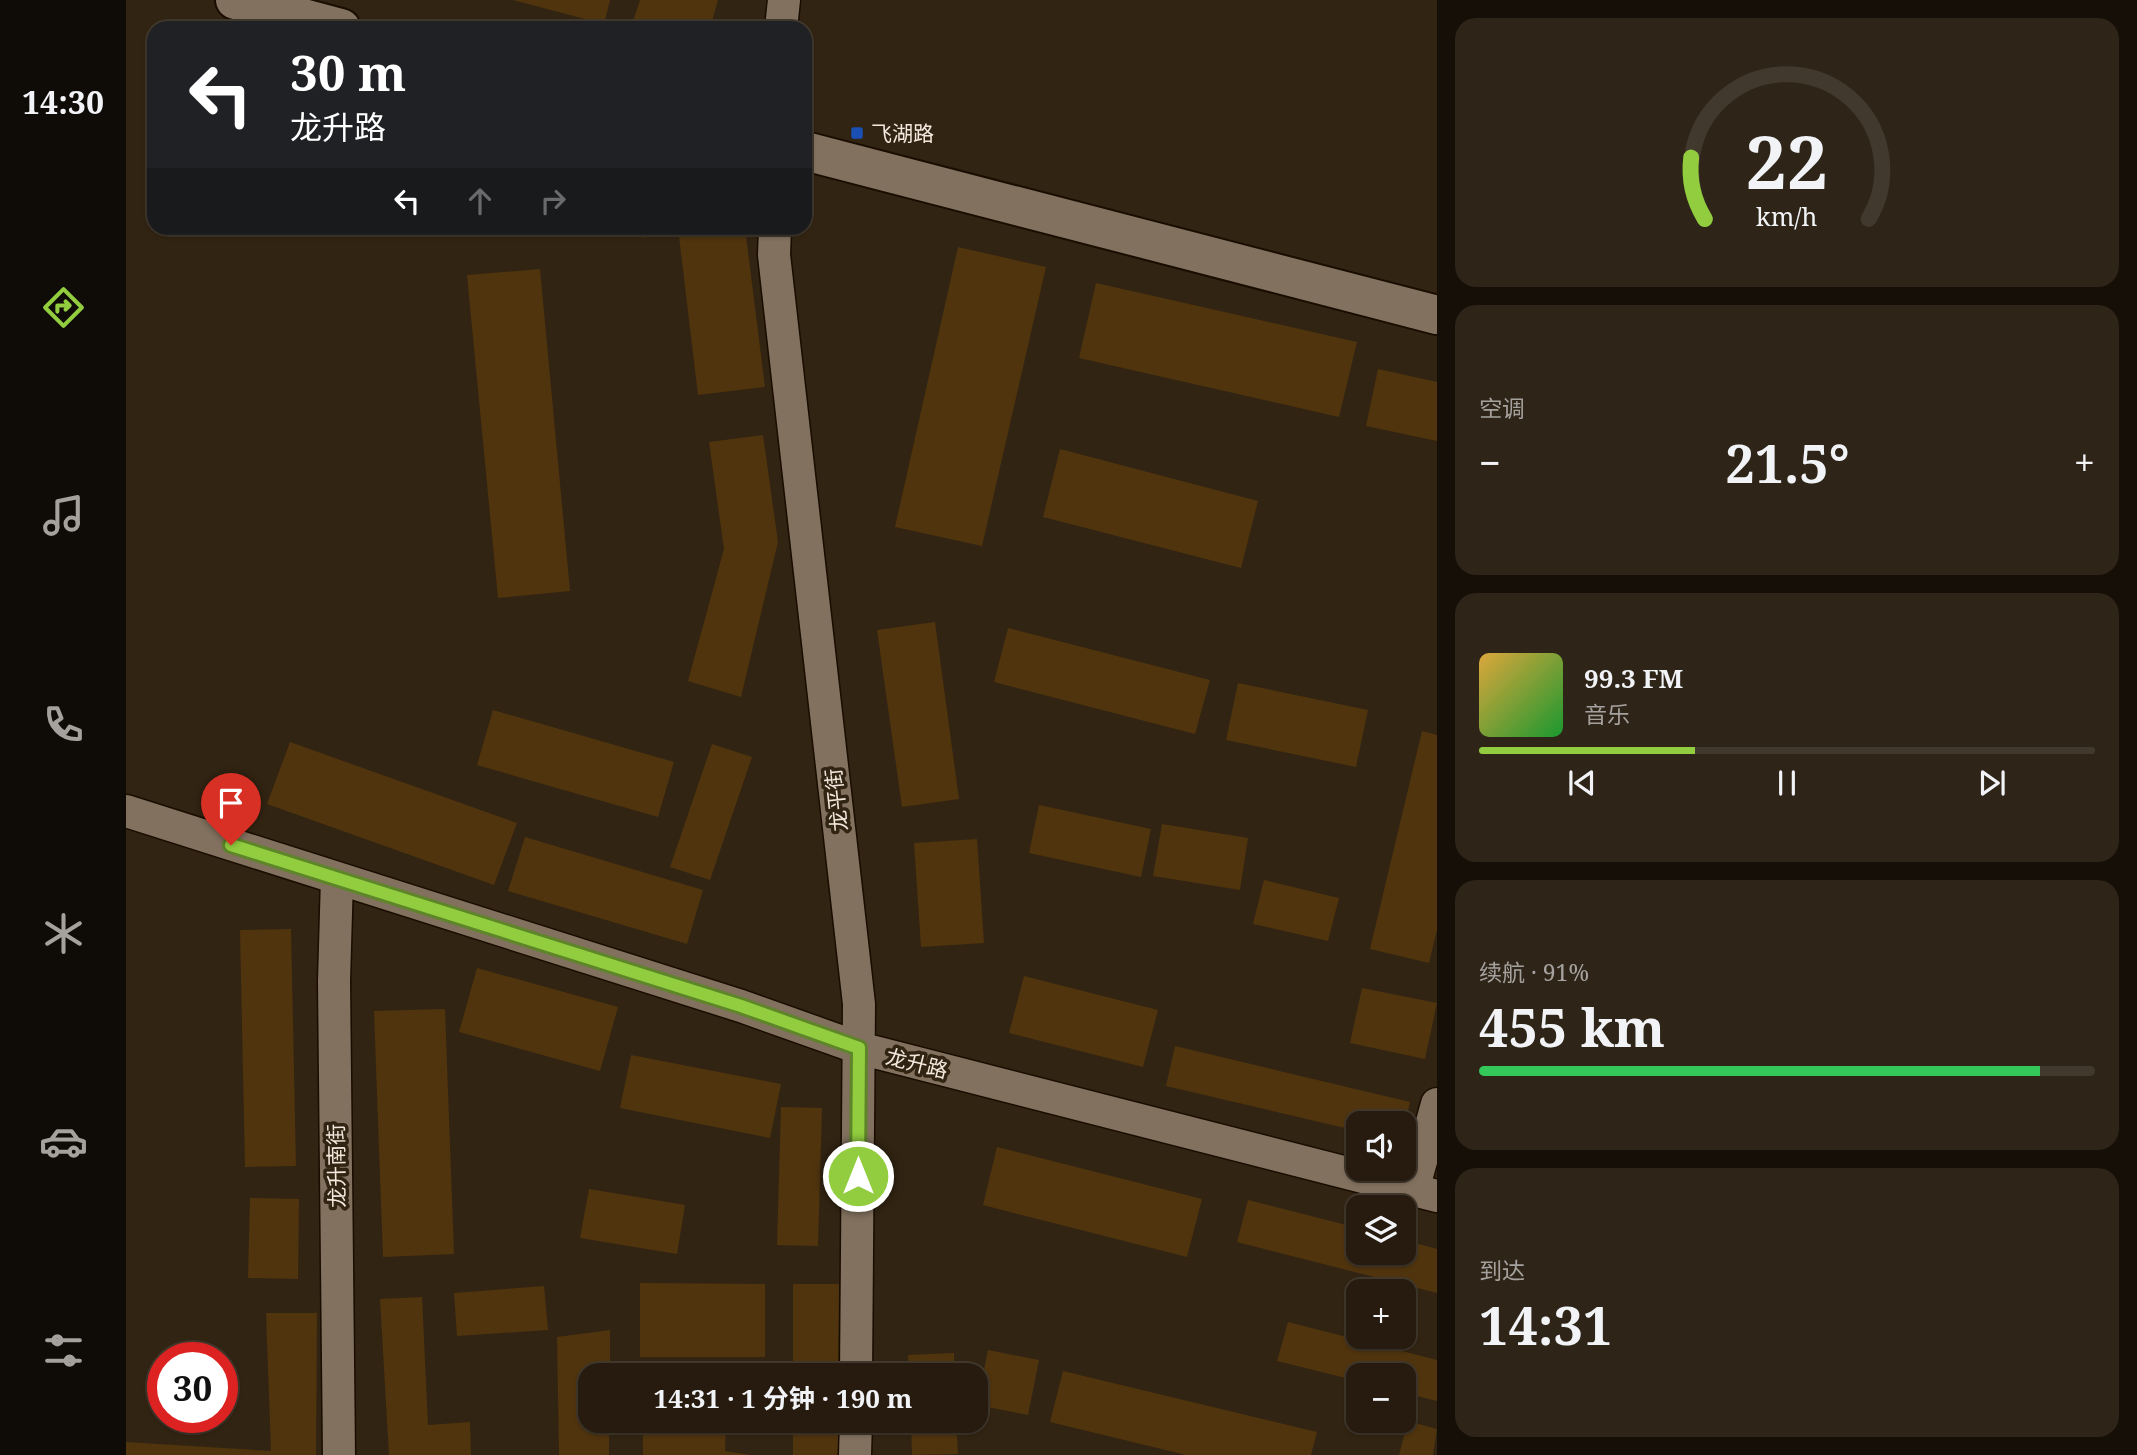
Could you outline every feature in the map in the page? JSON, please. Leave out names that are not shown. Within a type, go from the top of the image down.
[{"type":"street","points":[[235,0],[314,21]]},
{"type":"street","points":[[782,21],[784,0]]},
{"type":"street","points":[[812,152],[1437,316]]},
{"type":"street","name":"龙平街","points":[[775,235],[774,255],[859,1004],[856,1363]]},
{"type":"street","name":"龙升路","points":[[126,811],[741,1006],[859,1048],[1425,1193]]},
{"type":"street","name":"龙升南街","points":[[337,878],[334,981],[338,1455]]},
{"type":"street","points":[[1425,1193],[1437,1104]]},
{"type":"street","points":[[855,1455],[856,1433]]},
{"type":"building","points":[[513,0],[610,0],[605,21],[593,21]]},
{"type":"building","points":[[640,0],[718,0],[712,21],[633,21]]},
{"type":"building","points":[[679,235],[746,235],[765,387],[698,395]]},
{"type":"building","points":[[958,247],[1046,267],[982,546],[895,527]]},
{"type":"building","points":[[540,269],[570,591],[498,598],[467,275]]},
{"type":"building","points":[[1096,283],[1357,342],[1339,417],[1079,358]]},
{"type":"building","points":[[1378,369],[1437,382],[1437,441],[1366,426]]},
{"type":"building","points":[[763,435],[778,542],[741,697],[688,681],[724,549],[709,442]]},
{"type":"building","points":[[1060,449],[1258,501],[1241,568],[1043,517]]},
{"type":"building","points":[[935,622],[959,799],[902,807],[877,630]]},
{"type":"building","points":[[1008,628],[1210,680],[1195,734],[994,682]]},
{"type":"building","points":[[1238,683],[1368,710],[1356,767],[1226,740]]},
{"type":"building","points":[[493,710],[674,762],[658,817],[477,765]]},
{"type":"building","points":[[1422,731],[1437,735],[1437,930],[1429,963],[1370,949]]},
{"type":"building","points":[[290,742],[517,823],[494,885],[267,804]]},
{"type":"building","points":[[712,744],[752,757],[710,880],[670,867]]},
{"type":"building","points":[[1039,805],[1151,829],[1141,877],[1029,853]]},
{"type":"building","points":[[1162,824],[1248,838],[1240,890],[1153,876]]},
{"type":"building","points":[[525,837],[703,890],[687,944],[508,891]]},
{"type":"building","points":[[977,839],[984,943],[921,947],[914,843]]},
{"type":"building","points":[[1264,880],[1339,898],[1328,941],[1253,924]]},
{"type":"building","points":[[291,929],[296,1166],[245,1167],[240,930]]},
{"type":"building","points":[[477,968],[618,1007],[600,1071],[459,1032]]},
{"type":"building","points":[[1024,976],[1158,1010],[1143,1067],[1009,1033]]},
{"type":"building","points":[[1362,988],[1437,1003],[1425,1059],[1350,1043]]},
{"type":"building","points":[[445,1009],[454,1254],[383,1257],[374,1011]]},
{"type":"building","points":[[1175,1046],[1410,1102],[1408,1111],[1346,1111],[1346,1128],[1166,1086]]},
{"type":"building","points":[[631,1055],[781,1084],[770,1138],[620,1108]]},
{"type":"building","points":[[781,1107],[822,1108],[818,1246],[777,1245]]},
{"type":"building","points":[[997,1147],[1202,1199],[1187,1257],[983,1205]]},
{"type":"building","points":[[589,1189],[685,1205],[677,1254],[580,1238]]},
{"type":"building","points":[[250,1198],[299,1199],[298,1279],[248,1278]]},
{"type":"building","points":[[1248,1200],[1346,1225],[1346,1265],[1416,1265],[1416,1243],[1437,1249],[1437,1293],[1416,1288],[1416,1279],[1382,1279],[1237,1242]]},
{"type":"building","points":[[640,1283],[765,1284],[765,1357],[640,1357]]},
{"type":"building","points":[[793,1284],[839,1284],[838,1363],[793,1363]]},
{"type":"building","points":[[544,1286],[548,1330],[457,1336],[454,1293]]},
{"type":"building","points":[[422,1297],[428,1425],[470,1422],[471,1455],[389,1455],[380,1299]]},
{"type":"building","points":[[266,1313],[317,1313],[316,1455],[126,1455],[126,1442],[271,1451]]},
{"type":"building","points":[[1288,1322],[1346,1337],[1346,1349],[1394,1349],[1437,1360],[1437,1401],[1416,1396],[1416,1363],[1346,1363],[1346,1378],[1277,1361]]},
{"type":"building","points":[[610,1330],[610,1363],[578,1363],[578,1433],[609,1433],[609,1455],[559,1455],[557,1337]]},
{"type":"building","points":[[988,1350],[1039,1360],[1028,1415],[988,1407],[988,1363],[985,1363]]},
{"type":"building","points":[[954,1353],[954,1363],[908,1363],[908,1355]]},
{"type":"building","points":[[1063,1371],[1317,1432],[1311,1455],[1186,1455],[1050,1422]]},
{"type":"building","points":[[1416,1423],[1437,1429],[1433,1455],[1399,1455],[1405,1433],[1416,1433]]},
{"type":"building","points":[[643,1433],[726,1433],[725,1451],[750,1455],[643,1455]]},
{"type":"building","points":[[793,1433],[838,1433],[838,1455],[793,1455]]},
{"type":"building","points":[[911,1433],[957,1433],[958,1454],[912,1455]]},
{"type":"place","name":"飞湖路","points":[[857,133]]},
{"type":"route","points":[[231,845],[741,1006],[859,1048],[858,1176]]}]
